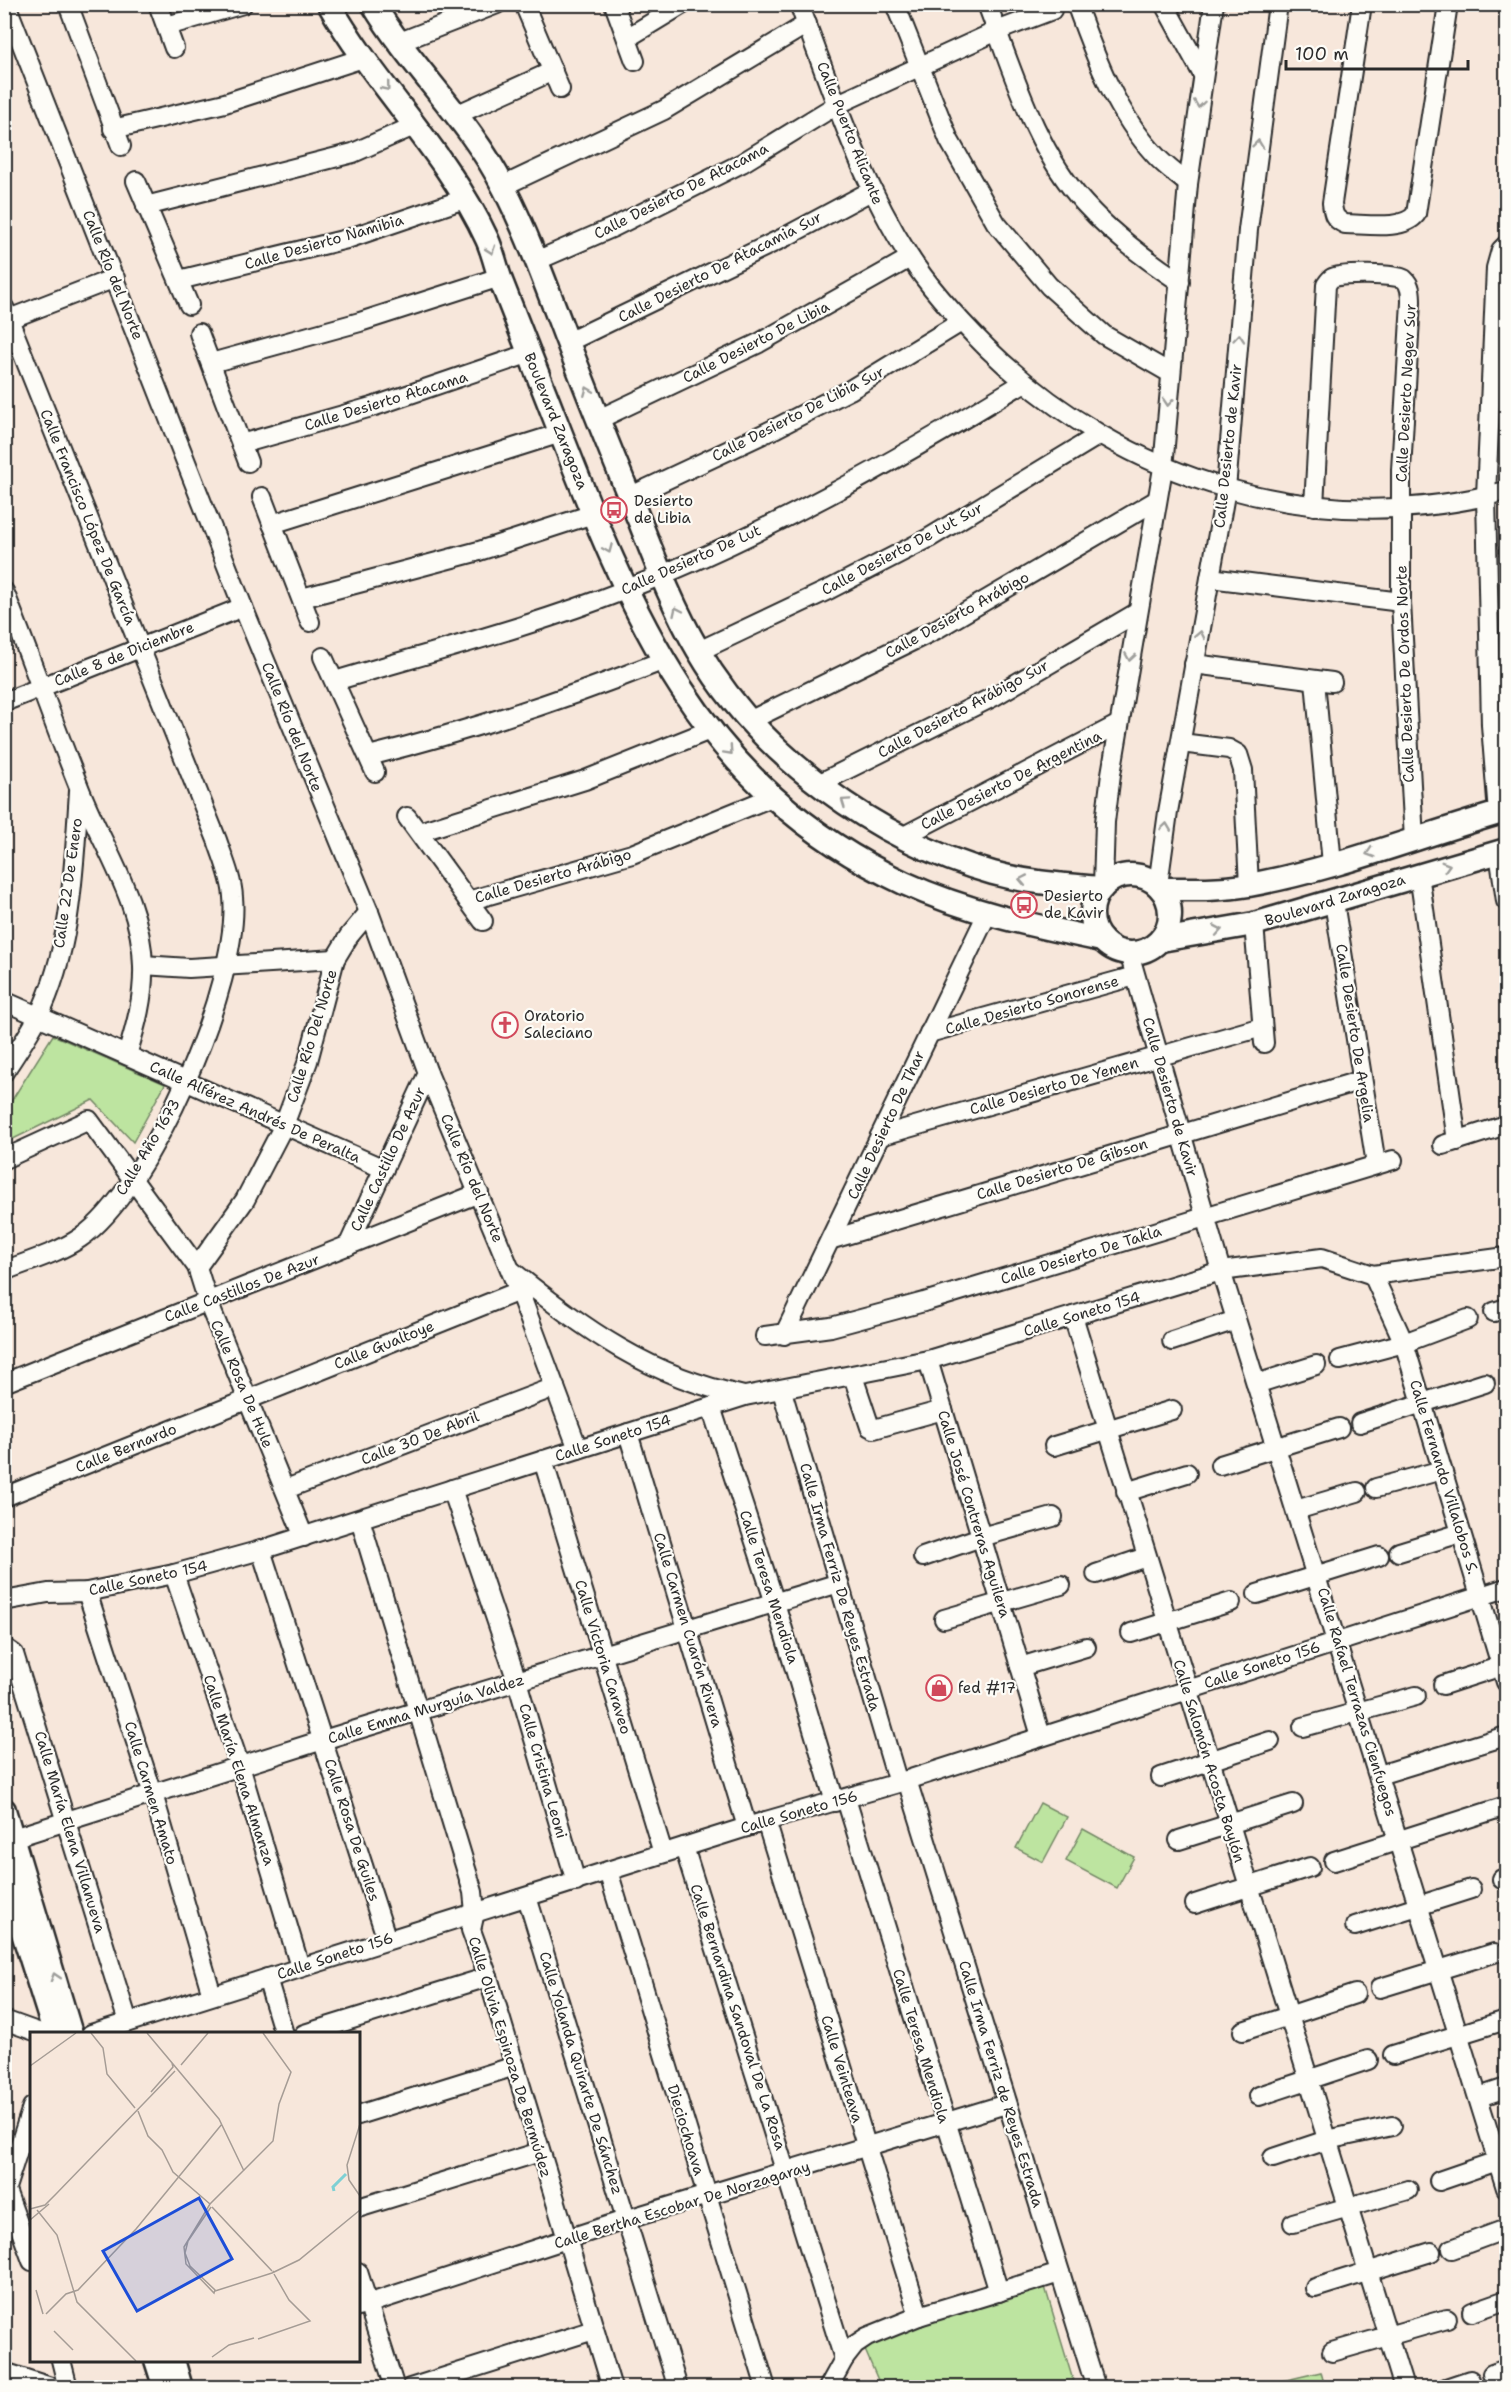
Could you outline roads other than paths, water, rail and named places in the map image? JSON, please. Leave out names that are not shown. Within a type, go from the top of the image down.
[{"type":"main road","name":"Boulevard Zaragoza","points":[[330,4],[363,58],[416,125],[467,198],[489,243],[561,433],[625,590],[662,662],[710,730],[772,797],[829,839],[882,872],[907,884],[987,914],[1102,940]]},
{"type":"main road","points":[[373,4],[400,42],[458,114],[503,186],[536,261],[661,575],[699,651],[723,687],[807,777],[861,814],[902,837],[946,857],[992,873],[1043,883],[1102,887]]},
{"type":"main road","points":[[1160,887],[1170,909],[1167,931],[1161,940],[1141,952],[1129,953],[1110,947],[1102,940],[1095,931],[1092,908],[1102,887],[1113,879],[1137,875],[1160,887],[1218,888],[1249,885],[1332,864],[1502,812]]},
{"type":"main road","name":"Boulevard Zaragoza","points":[[1161,940],[1254,924],[1503,851]]},
{"type":"main road","points":[[4,1810],[71,2032]]},
{"type":"main road","points":[[4,1873],[54,2032]]},
{"type":"main road","points":[[156,2362],[165,2388]]},
{"type":"main road","points":[[174,2362],[182,2388]]},
{"type":"street","name":"Calle Río del Norte","points":[[6,4],[243,607],[369,912],[428,1073],[519,1291],[578,1449]]},
{"type":"street","points":[[68,4],[117,138],[363,58]]},
{"type":"street","points":[[158,4],[174,48]]},
{"type":"street","points":[[166,26],[243,4]]},
{"type":"street","points":[[400,42],[497,4]]},
{"type":"street","points":[[524,4],[560,89]]},
{"type":"street","points":[[614,4],[635,61]]},
{"type":"street","points":[[627,38],[683,4]]},
{"type":"street","name":"Calle Puerto Alicante","points":[[799,4],[871,190],[910,258],[961,322],[1023,383],[1099,435],[1163,468],[1226,489],[1314,506],[1401,508],[1506,491]]},
{"type":"street","points":[[895,4],[949,140],[996,223],[1049,286],[1104,335],[1170,374]]},
{"type":"street","points":[[987,4],[1028,112],[1055,161],[1084,203],[1141,256],[1180,282]]},
{"type":"street","points":[[1076,4],[1102,73],[1125,116],[1157,157],[1188,184]]},
{"type":"street","points":[[1164,4],[1203,75]]},
{"type":"street","points":[[1102,887],[1105,822],[1119,724],[1163,468],[1188,184],[1214,4]]},
{"type":"street","name":"Calle Desierto de Kavir","points":[[1160,887],[1194,664],[1226,489],[1248,230],[1278,4]]},
{"type":"street","points":[[1362,4],[1333,214],[1337,221],[1345,224],[1401,224],[1411,220],[1418,206],[1438,54],[1448,4]]},
{"type":"street","name":"Calle Desierto De Atacama","points":[[536,261],[614,227],[742,163],[838,104],[997,31],[1052,10]]},
{"type":"street","points":[[503,186],[664,110],[807,24]]},
{"type":"street","points":[[458,114],[553,71]]},
{"type":"street","points":[[146,206],[353,153],[416,125]]},
{"type":"street","points":[[136,182],[189,305]]},
{"type":"street","name":"Calle Desierto De Atacamia Sur","points":[[568,342],[774,242],[871,190]]},
{"type":"street","name":"Calle Desierto Namibia","points":[[179,280],[347,239],[467,198]]},
{"type":"street","points":[[1502,812],[1491,714],[1486,496],[1496,268],[1504,247]]},
{"type":"street","name":"Calle Desierto De Libia","points":[[599,419],[759,343],[910,258]]},
{"type":"street","name":"Calle Desierto Negev Sur","points":[[1314,506],[1326,285],[1331,278],[1340,275],[1394,276],[1405,280],[1411,289],[1401,508]]},
{"type":"street","points":[[211,363],[360,322],[500,277]]},
{"type":"street","points":[[6,316],[115,278]]},
{"type":"street","name":"Calle Francisco López De García","points":[[6,316],[227,870],[233,896],[232,933],[226,966]]},
{"type":"street","name":"Calle Desierto De Libia Sur","points":[[629,497],[776,428],[850,390],[961,322]]},
{"type":"street","points":[[199,333],[248,462]]},
{"type":"street","name":"Calle Desierto Atacama","points":[[241,444],[375,406],[530,353]]},
{"type":"street","name":"Calle Desierto De Lut","points":[[335,681],[542,620],[661,575],[861,480],[1023,383]]},
{"type":"street","points":[[272,524],[561,433]]},
{"type":"street","name":"Calle Desierto De Lut Sur","points":[[699,651],[830,589],[929,538],[1099,435]]},
{"type":"street","points":[[262,498],[310,622]]},
{"type":"street","name":"Calle Desierto Arábigo","points":[[752,720],[935,630],[1157,500]]},
{"type":"street","name":"Calle Desierto De Ordos Norte","points":[[1401,508],[1401,602],[1414,840]]},
{"type":"street","points":[[302,598],[478,551],[593,513]]},
{"type":"street","points":[[1210,578],[1401,602]]},
{"type":"street","points":[[4,591],[43,687],[79,789],[124,884],[137,926],[143,964],[137,1020],[127,1055]]},
{"type":"street","name":"Calle 8 de Diciembre","points":[[4,702],[243,607]]},
{"type":"street","name":"Calle Desierto Arábigo Sur","points":[[818,784],[993,696],[1138,612]]},
{"type":"street","points":[[323,657],[372,764],[578,694],[662,662]]},
{"type":"street","points":[[1194,664],[1324,681],[1332,864]]},
{"type":"street","name":"Calle Desierto De Argentina","points":[[902,837],[1119,724]]},
{"type":"street","points":[[419,832],[585,780],[710,730]]},
{"type":"street","points":[[1181,743],[1229,750],[1238,754],[1243,770],[1249,885]]},
{"type":"street","name":"Calle 22 De Enero","points":[[4,1072],[39,1016],[64,936],[75,854],[79,789]]},
{"type":"street","name":"Calle Desierto Arábigo","points":[[468,901],[632,854],[772,797]]},
{"type":"street","name":"Calle Desierto Arábigo","points":[[407,817],[483,921]]},
{"type":"street","points":[[1503,851],[1506,901]]},
{"type":"street","points":[[1419,874],[1450,1143],[1506,1125]]},
{"type":"street","name":"Calle Desierto De Argelia","points":[[1334,902],[1362,1080],[1384,1162]]},
{"type":"street","name":"Calle Río Del Norte","points":[[197,1267],[245,1200],[284,1125],[308,1061],[335,959],[349,936],[369,912]]},
{"type":"street","name":"Calle Desierto De Thar","points":[[784,1335],[833,1239],[987,914]]},
{"type":"street","name":"Calle Desierto De Yemen","points":[[880,1136],[1159,1056],[1263,1035],[1254,924]]},
{"type":"street","points":[[1129,953],[1135,976]]},
{"type":"street","name":"Calle Río Del Norte","points":[[143,964],[189,968],[335,959]]},
{"type":"street","name":"Calle Año 1673","points":[[4,1270],[80,1238],[105,1214],[132,1180],[187,1082],[205,1039],[226,966]]},
{"type":"street","name":"Calle Desierto de Kavir","points":[[1135,976],[1205,1217]]},
{"type":"street","name":"Calle Desierto Sonorense","points":[[929,1033],[1135,976]]},
{"type":"street","name":"Calle Alférez Andrés De Peralta","points":[[4,1001],[384,1169]]},
{"type":"street","name":"Calle Castillo De Azur","points":[[348,1246],[428,1073]]},
{"type":"street","name":"Calle Desierto De Gibson","points":[[833,1239],[1181,1132],[1362,1080]]},
{"type":"street","name":"Calle Rosa De Hule","points":[[4,1159],[89,1120],[197,1267],[208,1302],[304,1536]]},
{"type":"street","name":"Calle Desierto De Takla","points":[[765,1336],[831,1327],[924,1302],[1384,1162]]},
{"type":"street","name":"Calle Castillos De Azur","points":[[4,1383],[479,1193]]},
{"type":"street","name":"Calle Rafael Terrazas Cienfuegos","points":[[1205,1217],[1459,2035],[1502,2159],[1506,2188]]},
{"type":"street","points":[[1221,1271],[1322,1258],[1373,1275],[1506,1257]]},
{"type":"street","points":[[510,1269],[591,1332],[627,1355],[661,1371],[745,1396]]},
{"type":"street","name":"Calle Soneto 154","points":[[4,1601],[48,1593],[87,1592],[174,1574],[261,1550],[745,1396],[782,1391],[928,1360],[1221,1271]]},
{"type":"street","name":"Calle Fernando Villalobos S.","points":[[1373,1275],[1404,1343],[1504,1674]]},
{"type":"street","name":"Calle Gualtoye","points":[[248,1399],[519,1291]]},
{"type":"street","name":"Calle Salomón Acosta Baylón","points":[[1073,1316],[1404,2388]]},
{"type":"street","points":[[1340,1360],[1404,1343],[1468,1319]]},
{"type":"street","points":[[1172,1341],[1236,1320]]},
{"type":"street","name":"Calle José Contreras Aguilera","points":[[928,1360],[1041,1736]]},
{"type":"street","points":[[1257,1384],[1316,1365]]},
{"type":"street","points":[[853,1376],[870,1427],[874,1429],[943,1410]]},
{"type":"street","points":[[1360,1423],[1485,1383]]},
{"type":"street","name":"Calle 30 De Abril","points":[[286,1489],[555,1387]]},
{"type":"street","name":"Calle Irma Ferriz De Reyes Estrada","points":[[782,1391],[839,1583],[902,1781]]},
{"type":"street","name":"Calle Bernardo","points":[[4,1497],[248,1399]]},
{"type":"street","name":"Calle Teresa Mendiola","points":[[711,1407],[841,1800],[999,2292]]},
{"type":"street","points":[[1054,1446],[1172,1410]]},
{"type":"street","points":[[1220,1465],[1339,1428]]},
{"type":"street","name":"Calle Carmen Cuarón Rivera","points":[[628,1433],[747,1827]]},
{"type":"street","name":"Calle Victoria Caraveo","points":[[543,1460],[663,1853]]},
{"type":"street","points":[[1376,1488],[1442,1470]]},
{"type":"street","points":[[1126,1492],[1187,1473]]},
{"type":"street","name":"Calle Cristina Leoni","points":[[452,1489],[517,1681],[576,1882]]},
{"type":"street","points":[[1296,1510],[1357,1492]]},
{"type":"street","points":[[923,1557],[981,1537],[1053,1517]]},
{"type":"street","name":"Calle Olivia Espinoza De Bermúdez","points":[[360,1519],[473,1892],[475,1912],[471,1930],[488,1977],[612,2388]]},
{"type":"street","points":[[1399,1552],[1461,1533]]},
{"type":"street","name":"Calle Rosa De Guiles","points":[[261,1550],[387,1940]]},
{"type":"street","points":[[1257,1594],[1379,1556]]},
{"type":"street","points":[[1096,1574],[1146,1557]]},
{"type":"street","name":"Calle María Elena Almanza","points":[[174,1574],[240,1766],[300,1967]]},
{"type":"street","name":"Calle Emma Murguía Valdez","points":[[14,1838],[323,1740],[418,1713],[839,1583]]},
{"type":"street","points":[[945,1619],[1061,1585]]},
{"type":"street","name":"Calle Soneto 156","points":[[97,2032],[663,1853],[902,1781],[1506,1588]]},
{"type":"street","name":"Calle Carmen Amato","points":[[87,1592],[153,1794],[212,1995]]},
{"type":"street","points":[[1131,1633],[1231,1602]]},
{"type":"street","name":"Calle María Elena Villanueva","points":[[4,1647],[14,1654],[128,2022]]},
{"type":"street","points":[[1020,1667],[1086,1647]]},
{"type":"street","points":[[1443,1685],[1504,1674]]},
{"type":"street","points":[[1303,1727],[1416,1696]]},
{"type":"street","points":[[1379,1775],[1506,1736]]},
{"type":"street","points":[[1161,1777],[1270,1741]]},
{"type":"street","name":"Calle Irma Ferriz de Reyes Estrada","points":[[902,1781],[1096,2388]]},
{"type":"street","points":[[1179,1840],[1293,1804]]},
{"type":"street","points":[[1334,1861],[1506,1806]]},
{"type":"street","name":"Calle Veinteava","points":[[766,1821],[919,2316]]},
{"type":"street","name":"Calle Bernardina Sandoval De La Rosa","points":[[684,1847],[844,2359]]},
{"type":"street","points":[[1195,1904],[1310,1867]]},
{"type":"street","name":"Dieciochoava","points":[[608,1872],[766,2388]]},
{"type":"street","points":[[1355,1926],[1471,1889]]},
{"type":"street","name":"Calle Yolanda Quirarte De Sánchez","points":[[527,1897],[678,2388]]},
{"type":"street","points":[[1380,1988],[1439,1968],[1494,1953]]},
{"type":"street","points":[[310,2032],[488,1977]]},
{"type":"street","points":[[267,1978],[283,2032]]},
{"type":"street","points":[[1243,2031],[1355,1995]]},
{"type":"street","points":[[4,2020],[37,2032]]},
{"type":"street","points":[[1394,2055],[1506,2020]]},
{"type":"street","points":[[1259,2096],[1368,2060]]},
{"type":"street","points":[[360,2114],[515,2066]]},
{"type":"street","points":[[1479,2097],[1506,2088]]},
{"type":"street","name":"Calle Bertha Escobar De Norzagaray","points":[[363,2306],[625,2220],[946,2125],[1006,2104]]},
{"type":"street","points":[[30,2113],[5,2192],[30,2255]]},
{"type":"street","points":[[1273,2158],[1327,2140],[1392,2126]]},
{"type":"street","points":[[360,2207],[540,2152]]},
{"type":"street","points":[[1439,2181],[1502,2159]]},
{"type":"street","points":[[1293,2223],[1408,2190]]},
{"type":"street","points":[[1452,2249],[1506,2229]]},
{"type":"street","points":[[1314,2288],[1369,2273],[1431,2252]]},
{"type":"street","points":[[828,2388],[844,2359],[855,2345],[867,2337],[919,2316],[1060,2273]]},
{"type":"street","points":[[360,2286],[363,2306],[395,2388]]},
{"type":"street","points":[[1472,2312],[1506,2300]]},
{"type":"street","points":[[1332,2352],[1447,2319]]},
{"type":"street","points":[[410,2388],[594,2330]]},
{"type":"street","points":[[60,2362],[68,2388]]},
{"type":"street","points":[[4,2372],[54,2388]]},
{"type":"street","points":[[1446,2388],[1470,2380]]},
{"type":"place","name":"Desierto de Libia","points":[[614,510]]},
{"type":"place","name":"Desierto de Kavir","points":[[1024,905]]},
{"type":"place","name":"Oratorio Saleciano","points":[[505,1025]]},
{"type":"place","name":"fed #17","points":[[939,1688]]}]
